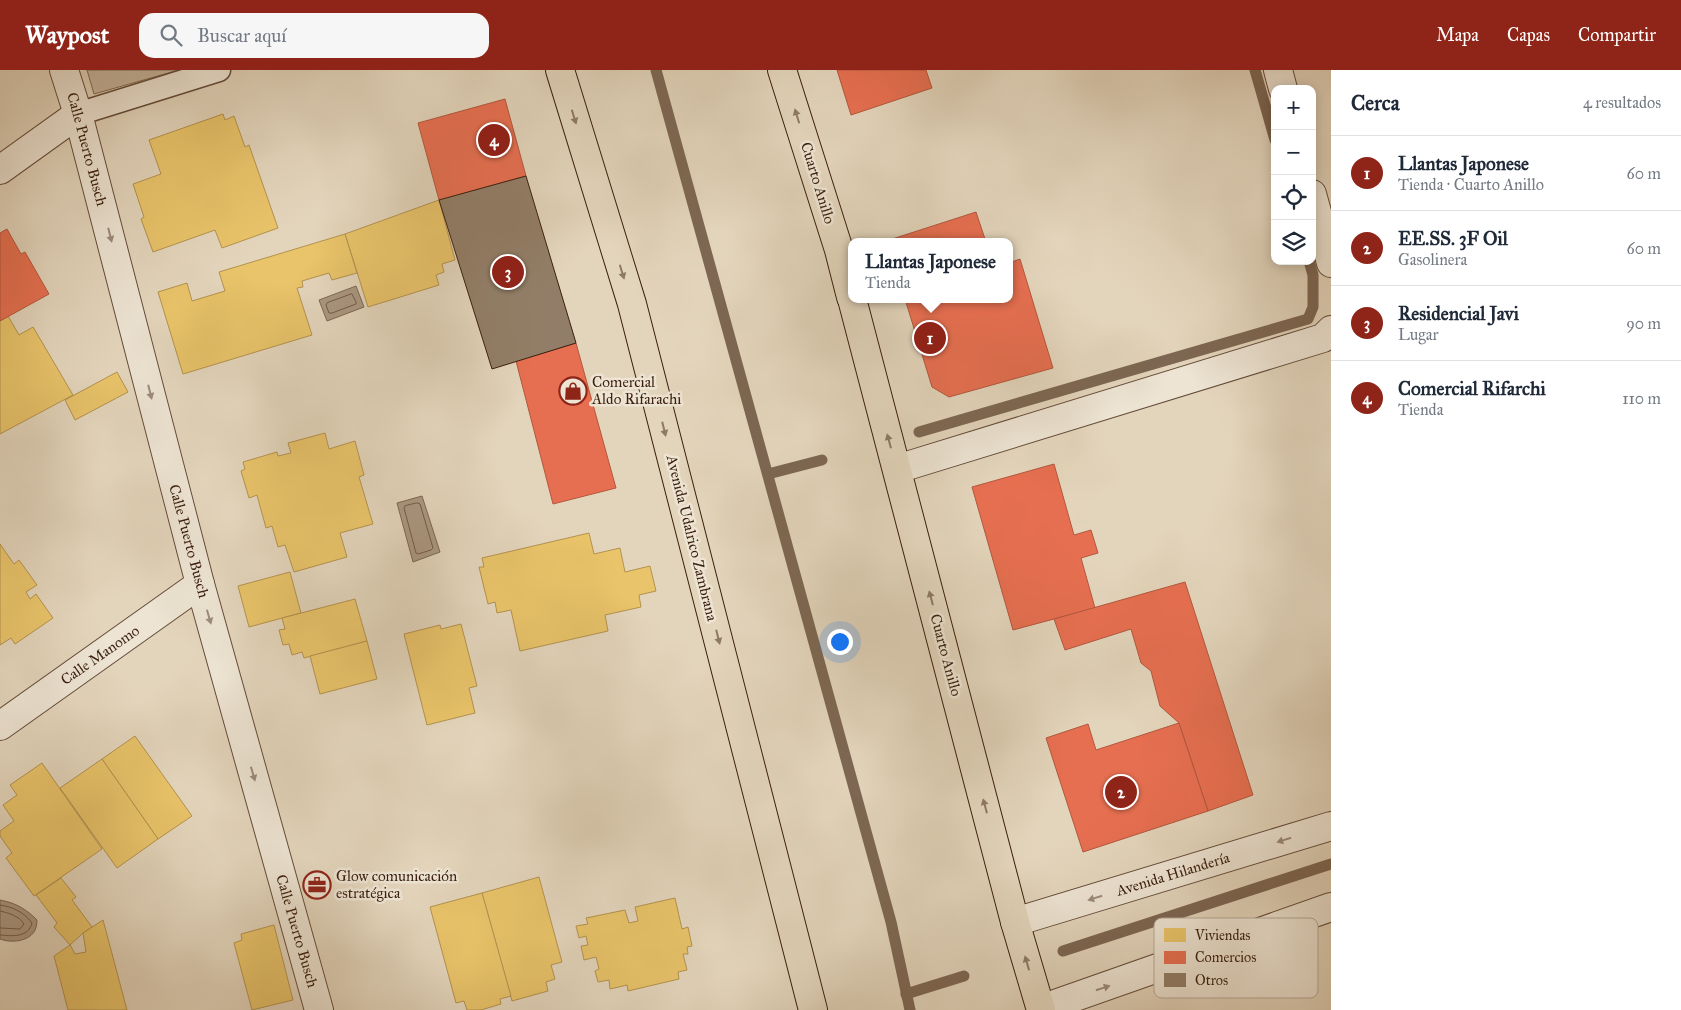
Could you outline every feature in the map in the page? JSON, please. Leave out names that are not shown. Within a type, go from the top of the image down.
[{"type":"highway","name":"Avenida Udalrico Zambrana","points":[[560,70],[632,304],[813,1010]]},
{"type":"highway","name":"Cuarto Anillo","points":[[782,70],[848,283]]},
{"type":"highway","name":"Cuarto Anillo","points":[[853,303],[1015,922],[1041,1010]]},
{"type":"street","name":"Calle Puerto Busch","points":[[64,70],[78,114],[200,584],[319,1010]]},
{"type":"street","points":[[0,170],[78,114],[219,70]]},
{"type":"street","points":[[1278,70],[1283,85]]},
{"type":"street","points":[[1316,209],[1331,263]]},
{"type":"street","points":[[897,469],[1323,338],[1331,330]]},
{"type":"street","name":"Calle Manomo","points":[[0,726],[200,584]]},
{"type":"street","name":"Avenida Hilandería","points":[[1015,922],[1331,826]]},
{"type":"street","points":[[1300,918],[1331,907]]},
{"type":"street","points":[[1041,1010],[1154,970]]},
{"type":"shaded area","points":[[87,70],[179,70],[94,94]]},
{"type":"water","points":[[356,286],[364,307],[327,321],[319,300]]},
{"type":"water","points":[[422,496],[440,552],[413,562],[397,503]]},
{"type":"water","points":[[0,900],[20,907],[37,920],[37,925],[31,935],[18,941],[0,939]]},
{"type":"building: Viviendas","points":[[223,114],[225,120],[234,116],[245,147],[249,145],[278,228],[222,248],[215,230],[153,252],[141,219],[144,217],[133,184],[161,174],[149,140]]},
{"type":"building: Viviendas","points":[[439,200],[455,260],[442,264],[444,272],[436,275],[439,285],[368,307],[345,234]]},
{"type":"building: Viviendas","points":[[345,234],[357,273],[332,280],[329,273],[302,281],[303,287],[297,288],[312,335],[183,374],[158,292],[187,283],[192,301],[225,291],[219,272]]},
{"type":"building: Viviendas","points":[[8,316],[19,335],[33,327],[73,395],[0,434],[0,320]]},
{"type":"building: Viviendas","points":[[117,372],[128,392],[75,420],[65,400]]},
{"type":"building: Viviendas","points":[[325,433],[329,449],[355,441],[364,475],[359,477],[373,524],[340,533],[347,557],[294,572],[285,545],[278,547],[272,526],[266,528],[257,495],[249,498],[241,471],[245,469],[243,462],[277,452],[278,456],[291,453],[288,443]]},
{"type":"building: Viviendas","points":[[589,533],[594,554],[620,548],[625,572],[650,566],[656,591],[639,595],[641,607],[605,615],[608,631],[520,651],[511,610],[497,613],[495,602],[488,604],[479,567],[484,567],[482,558]]},
{"type":"building: Viviendas","points":[[0,544],[14,564],[19,560],[37,585],[26,592],[30,599],[36,594],[53,618],[15,644],[11,638],[0,645]]},
{"type":"building: Viviendas","points":[[290,572],[301,613],[249,627],[238,586]]},
{"type":"building: Viviendas","points":[[355,599],[367,641],[304,658],[302,652],[292,655],[289,644],[283,645],[279,630],[285,629],[282,618]]},
{"type":"building: Viviendas","points":[[461,624],[477,686],[469,688],[475,713],[427,725],[404,634],[440,625],[441,629]]},
{"type":"building: Viviendas","points":[[367,641],[377,679],[320,694],[310,656]]},
{"type":"building: Viviendas","points":[[135,736],[192,816],[158,839],[102,759]]},
{"type":"building: Viviendas","points":[[102,759],[158,839],[117,868],[60,788]]},
{"type":"building: Viviendas","points":[[42,763],[102,849],[34,896],[6,858],[12,853],[0,836],[0,831],[14,821],[3,805],[17,795],[10,785]]},
{"type":"building: Viviendas","points":[[539,877],[562,962],[551,965],[555,979],[546,982],[548,991],[512,1001],[482,893]]},
{"type":"building: Viviendas","points":[[61,878],[76,897],[72,900],[92,927],[70,945],[54,927],[57,923],[36,895]]},
{"type":"building: Viviendas","points":[[482,893],[511,996],[500,999],[501,1004],[481,1010],[467,1010],[464,1001],[456,1003],[430,907]]},
{"type":"building: Viviendas","points":[[675,898],[682,929],[688,927],[692,946],[687,947],[688,954],[683,954],[687,970],[678,972],[679,979],[628,991],[627,985],[610,989],[609,980],[598,982],[595,971],[599,969],[596,957],[584,960],[581,946],[588,945],[586,936],[579,938],[576,926],[588,924],[586,918],[625,910],[629,923],[638,921],[635,907]]},
{"type":"building: Viviendas","points":[[103,920],[127,1010],[68,1010],[54,956],[70,945],[75,954],[86,952],[83,933]]},
{"type":"building: Viviendas","points":[[274,925],[293,1000],[252,1010],[234,943],[242,940],[241,934]]},
{"type":"building: Comercios","points":[[837,70],[926,70],[932,88],[851,115]]},
{"type":"building: Comercios","points":[[505,99],[526,176],[439,200],[418,123]]},
{"type":"building: Comercios","points":[[976,212],[985,238],[895,238]]},
{"type":"building: Comercios","points":[[7,229],[21,254],[25,252],[49,294],[0,321],[0,233]]},
{"type":"building: Comercios","points":[[1020,259],[1053,368],[949,397],[932,387],[906,303],[1013,303],[1013,262]]},
{"type":"building: Comercios","points":[[576,343],[616,488],[553,504],[516,361]]},
{"type":"building: Comercios","points":[[1054,464],[1074,535],[1091,530],[1098,553],[1081,558],[1095,608],[1013,630],[972,487]]},
{"type":"building: Comercios","points":[[1185,582],[1253,795],[1208,811],[1179,723],[1160,706],[1151,671],[1141,663],[1131,629],[1065,650],[1054,619]]},
{"type":"building: Comercios","points":[[1179,723],[1208,811],[1083,852],[1046,738],[1088,724],[1096,750]]},
{"type":"building: Otros","points":[[526,176],[576,343],[492,369],[439,200]]},
{"type":"waterway","points":[[656,70],[891,922],[910,1010]]},
{"type":"waterway","points":[[1255,70],[1272,130]]},
{"type":"waterway","points":[[919,432],[1308,319],[1313,307],[1313,275],[1310,265]]},
{"type":"waterway","points":[[768,474],[822,460]]},
{"type":"waterway","points":[[1165,918],[1331,864]]},
{"type":"waterway","points":[[1063,951],[1154,921]]},
{"type":"waterway","points":[[906,994],[964,976]]},
{"type":"place","name":"Comercial Rifarchi","points":[[494,140]]},
{"type":"place","name":"Residencial Javi","points":[[508,272]]},
{"type":"place","name":"Llantas Japonese","points":[[930,338]]},
{"type":"place","name":"Comercial Aldo Rifarachi","points":[[573,391]]},
{"type":"place","name":"EE.SS. 3F Oil","points":[[1121,792]]},
{"type":"place","name":"Glow comunicación estratégica","points":[[317,885]]}]
